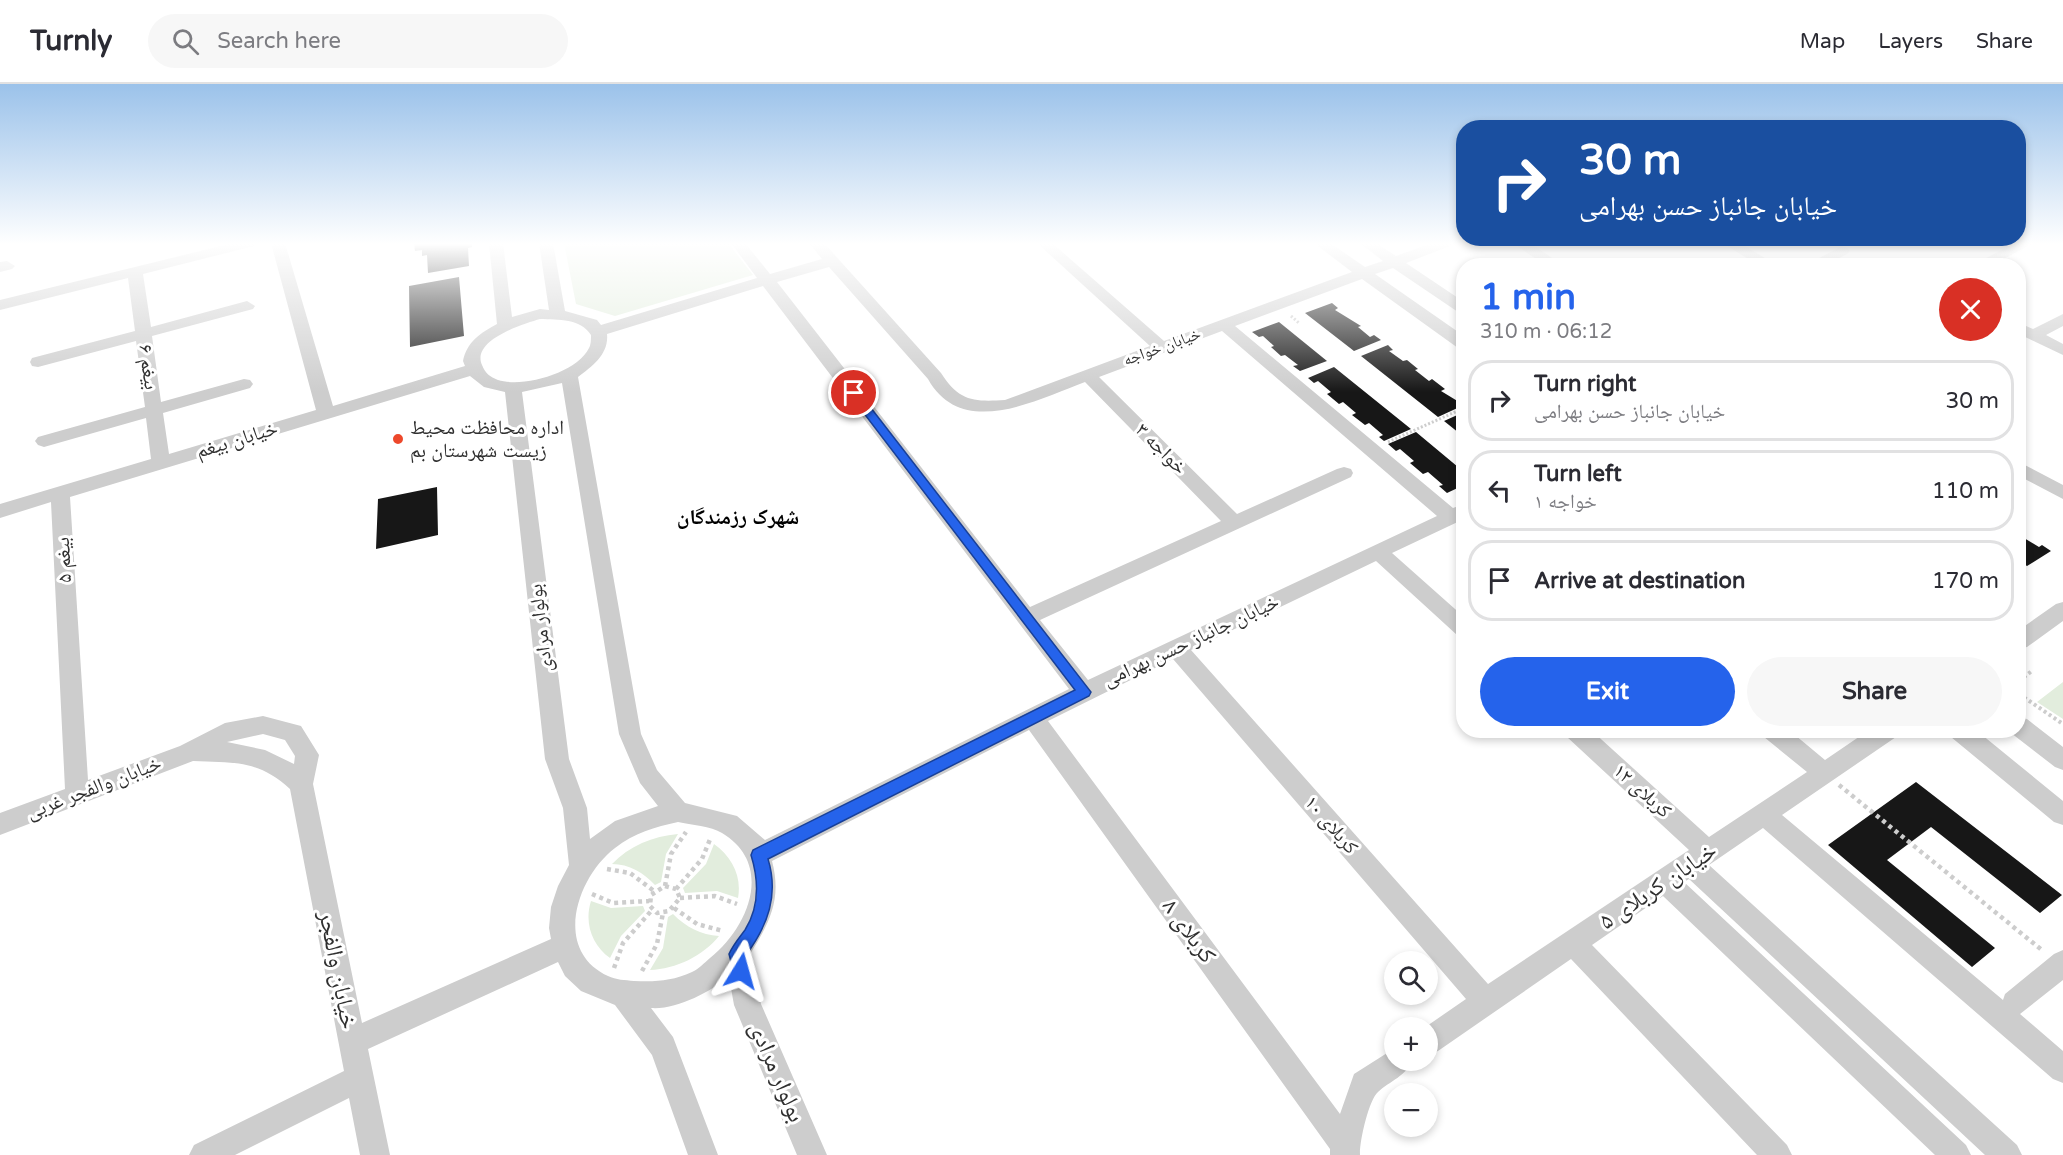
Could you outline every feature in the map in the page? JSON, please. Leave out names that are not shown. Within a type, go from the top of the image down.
[{"type":"street","points":[[0,305],[48,293]]},
{"type":"street","name":"بیغم ۶","points":[[138,293],[161,463]]},
{"type":"street","points":[[292,293],[326,413]]},
{"type":"street","points":[[502,293],[505,324]]},
{"type":"street","points":[[554,293],[558,314]]},
{"type":"street","points":[[598,331],[724,293]]},
{"type":"street","points":[[777,293],[1084,692]]},
{"type":"street","name":"خیابان خواجه","points":[[860,293],[935,377],[942,392],[959,402],[982,408],[1007,405],[1307,293]]},
{"type":"street","points":[[1100,293],[1161,347]]},
{"type":"street","points":[[1392,293],[1456,338]]},
{"type":"street","points":[[1441,293],[1456,304]]},
{"type":"street","points":[[38,362],[247,306]]},
{"type":"street","points":[[558,314],[583,319],[598,331],[600,340],[598,350],[582,368],[569,376],[542,385],[513,388],[488,382],[474,369],[472,360],[475,350],[482,340],[505,324],[522,318],[558,314]]},
{"type":"street","points":[[2026,332],[2063,319]]},
{"type":"street","points":[[1223,324],[1456,513]]},
{"type":"street","points":[[2026,332],[2063,350]]},
{"type":"street","name":"خیابان بیغم","points":[[0,511],[474,369]]},
{"type":"street","name":"خواجه ۳","points":[[1087,375],[1234,523]]},
{"type":"street","points":[[569,376],[630,734],[648,776],[680,825]]},
{"type":"street","points":[[44,441],[244,384]]},
{"type":"street","name":"بولوار مرادی","points":[[513,388],[557,759],[597,872]]},
{"type":"street","points":[[2026,472],[2063,493]]},
{"type":"street","points":[[1027,617],[1344,473]]},
{"type":"street","name":"بیغم ۵","points":[[60,493],[76,795]]},
{"type":"street","name":"خیابان جانباز حسن بهرامی","points":[[759,855],[1084,692],[1456,514]]},
{"type":"street","points":[[1378,552],[1456,622]]},
{"type":"street","points":[[2026,636],[2063,610]]},
{"type":"street","name":"کربلای ۱۰","points":[[1176,648],[1486,1002]]},
{"type":"street","name":"کربلای ۸","points":[[1033,717],[1345,1149]]},
{"type":"street","points":[[263,725],[293,734],[307,755],[301,784],[281,767],[255,755],[212,750],[188,753],[225,732],[263,725]]},
{"type":"street","points":[[2026,731],[2063,760]]},
{"type":"street","name":"کربلای ۱۲","points":[[1583,738],[1699,858],[2007,1155]]},
{"type":"street","points":[[1782,738],[1825,773]]},
{"type":"street","name":"خیابان کربلای ۵","points":[[1438,1034],[1876,738]]},
{"type":"street","points":[[1969,738],[2063,815]]},
{"type":"street","name":"خیابان والفجر غربی","points":[[0,824],[188,753]]},
{"type":"street","name":"خیابان والفجر","points":[[301,784],[375,1155]]},
{"type":"street","points":[[1764,814],[2063,1069]]},
{"type":"street","points":[[656,816],[704,831],[735,827],[749,840],[759,855],[765,873],[766,893],[761,914],[751,934],[730,945],[719,971],[697,984],[673,993],[649,997],[632,982],[586,979],[573,964],[564,946],[561,926],[562,905],[570,885],[597,872],[596,848],[614,834],[635,823],[656,816]]},
{"type":"street","points":[[1665,881],[1956,1155]]},
{"type":"street","points":[[1573,943],[1777,1155]]},
{"type":"street","name":"بولوار مرادی","points":[[730,945],[748,1005],[812,1155]]},
{"type":"street","points":[[352,1041],[564,946]]},
{"type":"street","points":[[2015,1004],[2062,964]]},
{"type":"street","points":[[632,982],[663,1047],[703,1155]]},
{"type":"street","points":[[1345,1149],[1364,1084],[1384,1070]]},
{"type":"street","points":[[204,1155],[360,1078]]},
{"type":"path","points":[[1381,445],[1456,412]]},
{"type":"path","points":[[2026,675],[2032,670]]},
{"type":"path","points":[[2026,699],[2063,724]]},
{"type":"path","points":[[1825,773],[2062,964]]},
{"type":"path","points":[[680,825],[704,831]]},
{"type":"path","points":[[680,825],[704,831],[720,843]]},
{"type":"path","points":[[666,886],[671,854],[680,825]]},
{"type":"path","points":[[676,889],[701,862],[704,831]]},
{"type":"path","points":[[586,904],[597,872],[630,873],[654,891]]},
{"type":"path","points":[[652,910],[649,901],[654,891],[666,886],[676,889],[680,898]]},
{"type":"path","points":[[589,893],[613,903],[649,901]]},
{"type":"path","points":[[737,912],[742,895]]},
{"type":"path","points":[[680,898],[715,896],[740,906]]},
{"type":"path","points":[[652,910],[663,913],[674,908],[680,898]]},
{"type":"path","points":[[674,908],[700,926],[728,931],[730,945]]},
{"type":"path","points":[[614,966],[626,938],[652,910]]},
{"type":"path","points":[[604,960],[632,982],[657,947],[662,931],[663,913]]},
{"type":"path","points":[[614,966],[620,968]]},
{"type":"green space","points":[[574,293],[692,293],[615,316],[576,304]]},
{"type":"green space","points":[[2063,682],[2063,719],[2037,702]]},
{"type":"green space","points":[[678,834],[666,854],[661,882],[655,885],[636,870],[612,864],[626,852],[642,843]]},
{"type":"green space","points":[[714,844],[731,861],[737,875],[738,898],[717,891],[685,893],[683,888],[706,864]]},
{"type":"green space","points":[[591,901],[611,908],[643,906],[645,911],[621,936],[610,958],[598,947],[591,933],[588,917]]},
{"type":"green space","points":[[673,914],[694,930],[719,936],[705,950],[688,960],[670,967],[650,970],[663,948],[668,917]]},
{"type":"building","points":[[409,293],[460,293],[464,336],[410,347]]},
{"type":"building","points":[[1332,303],[1338,308],[1335,310],[1361,326],[1358,327],[1370,337],[1374,335],[1381,340],[1354,351],[1305,313]]},
{"type":"building","points":[[1279,322],[1327,361],[1300,371],[1293,366],[1298,365],[1285,355],[1281,356],[1263,336],[1259,337],[1252,332]]},
{"type":"building","points":[[1388,345],[1393,350],[1389,351],[1403,361],[1407,360],[1429,381],[1432,379],[1445,389],[1441,391],[1456,400],[1456,409],[1438,417],[1361,356]]},
{"type":"building","points":[[1334,367],[1411,429],[1384,441],[1379,437],[1383,435],[1369,423],[1365,425],[1352,415],[1356,413],[1343,402],[1339,404],[1327,394],[1331,392],[1318,381],[1314,383],[1308,378]]},
{"type":"building","points":[[1456,416],[1456,431],[1444,421]]},
{"type":"building","points":[[1416,432],[1456,465],[1456,489],[1447,493],[1439,486],[1443,485],[1428,472],[1423,474],[1410,463],[1414,461],[1400,449],[1396,451],[1388,444]]},
{"type":"building","points":[[437,487],[438,535],[376,549],[378,499]]},
{"type":"building","points":[[2026,539],[2051,551],[2027,566]]},
{"type":"building","points":[[1916,782],[2062,895],[2040,913],[1931,827],[1887,860],[1995,948],[1972,967],[1828,845]]},
{"type":"place","name":"اداره محافظت محیط زیست شهرستان بم","points":[[398,439]]},
{"type":"district","name":"شهرک رزمندگان","points":[[738,517]]},
{"type":"route","points":[[741,971],[737,954],[761,914],[766,893],[765,873],[759,855],[1084,692],[854,393]]}]
